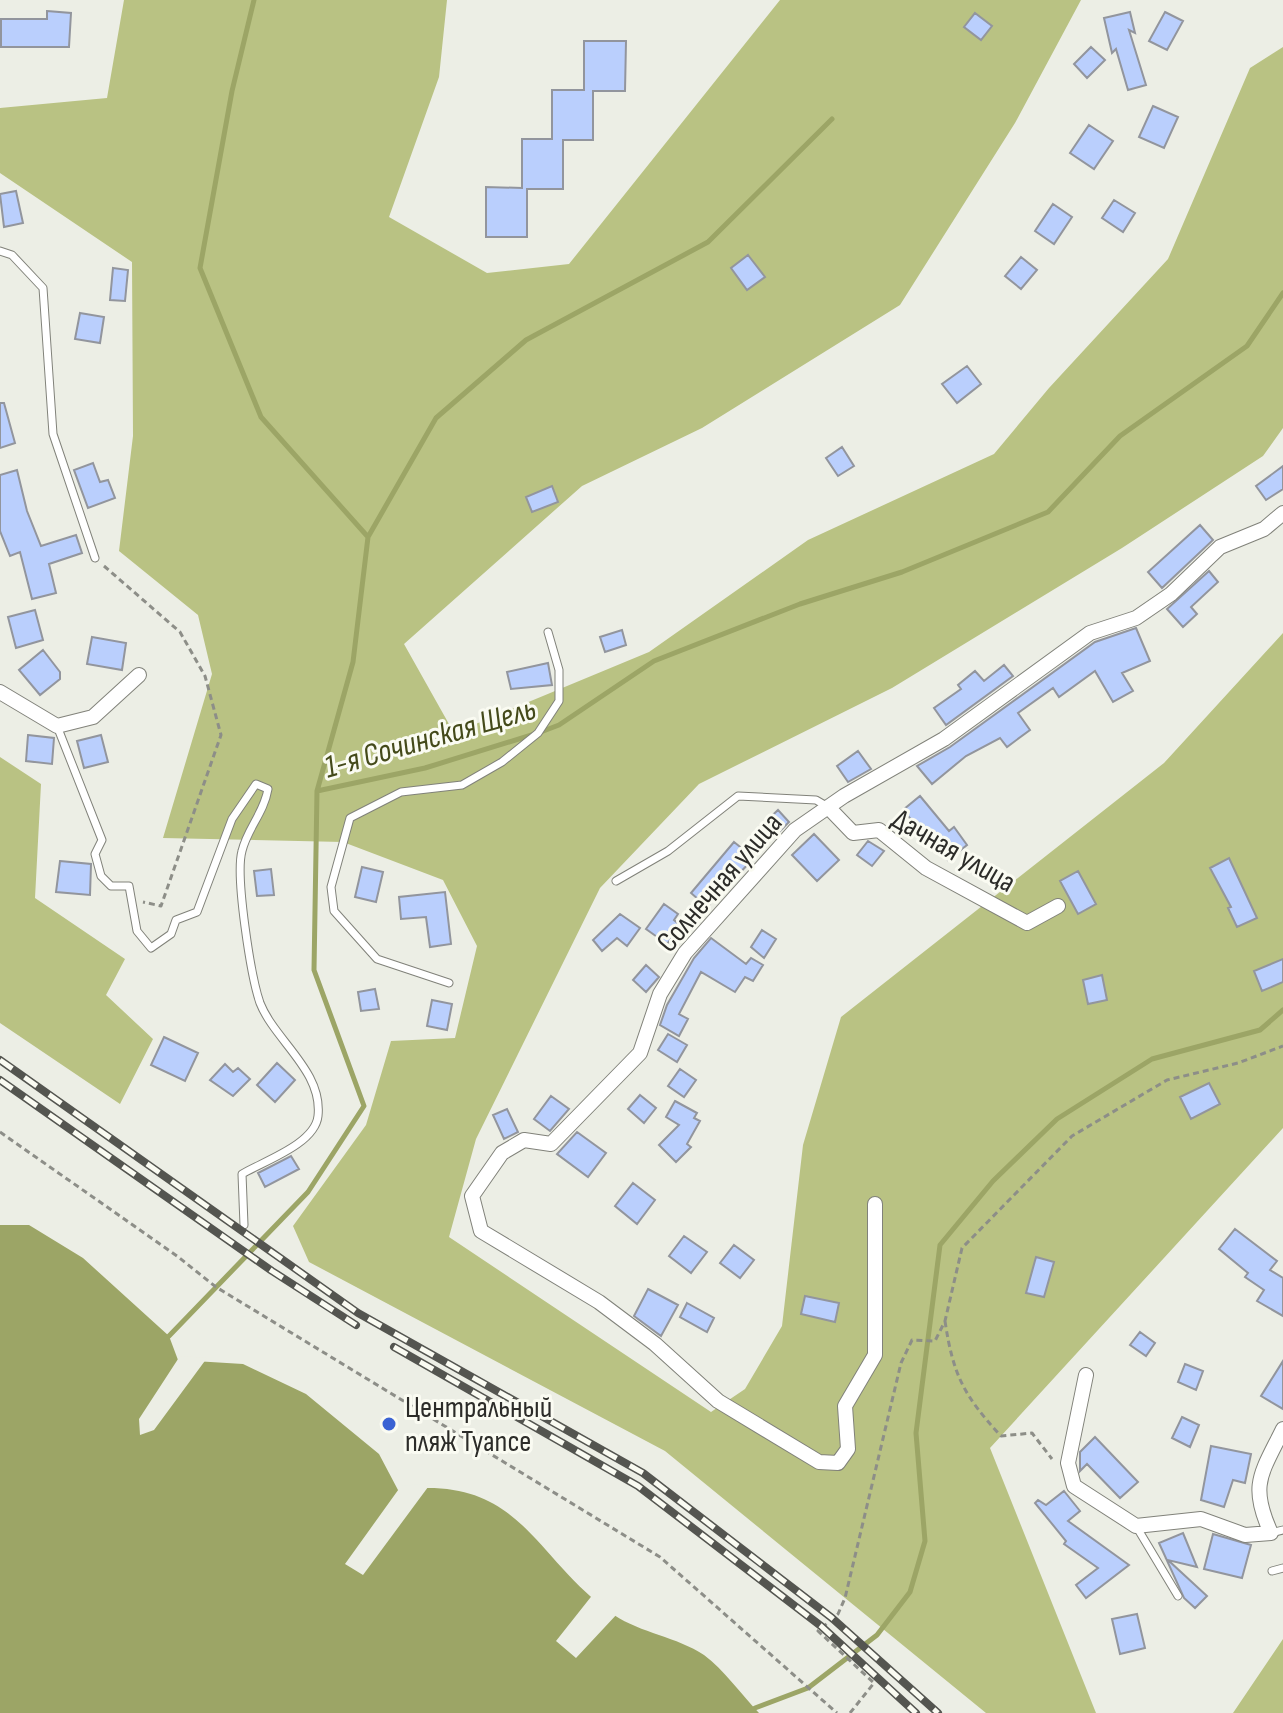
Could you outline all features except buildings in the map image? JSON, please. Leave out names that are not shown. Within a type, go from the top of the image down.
[{"type":"street","name":"Солнечная улица","points":[[875,1204],[875,1355],[845,1406],[848,1449],[838,1463],[819,1462],[718,1401],[655,1344],[599,1302],[481,1231],[472,1196],[502,1153],[524,1140],[551,1144],[640,1053],[660,994],[685,953],[795,830],[828,807],[944,739],[1090,633],[1136,618],[1171,594],[1220,547],[1264,529],[1283,513]]},
{"type":"street","points":[[0,692],[57,726],[93,717],[139,675]]},
{"type":"street","name":"Дачная улица","points":[[828,807],[853,833],[879,830],[926,868],[1027,923],[1058,906]]},
{"type":"street","points":[[1086,1375],[1068,1463],[1074,1486],[1136,1526],[1201,1519],[1245,1535],[1277,1531],[1257,1495],[1263,1470],[1283,1429]]},
{"type":"lane","points":[[0,251],[12,255],[43,288],[53,434],[95,558]]},
{"type":"lane","points":[[449,983],[377,959],[334,911],[331,887],[350,818],[401,792],[462,785],[502,762],[538,733],[559,701],[559,670],[548,632]]},
{"type":"lane","points":[[57,726],[102,840],[95,854],[101,876],[111,886],[129,886],[137,931],[151,948],[171,934],[176,920],[197,912],[232,819],[256,784],[268,789],[265,806],[241,852],[248,957],[261,1005],[311,1080],[318,1116],[308,1136],[242,1174],[244,1225]]},
{"type":"lane","points":[[616,881],[668,851],[738,796],[816,800],[828,807]]},
{"type":"lane","points":[[1136,1526],[1178,1596]]},
{"type":"lane","points":[[1272,1571],[1283,1568]]},
{"type":"path","points":[[95,558],[180,632],[205,676],[221,735],[161,906],[132,900]]},
{"type":"path","points":[[850,1713],[874,1683],[818,1631],[838,1614],[845,1598],[879,1442],[901,1363],[912,1340],[935,1341],[945,1321],[962,1248],[1072,1136],[1167,1080],[1238,1063],[1283,1046]]},
{"type":"path","points":[[0,1132],[177,1256],[216,1287],[660,1557],[837,1713]]},
{"type":"path","points":[[945,1321],[952,1367],[970,1403],[1001,1436],[1032,1433],[1057,1465]]},
{"type":"shaded area","points":[[124,0],[447,0],[439,77],[389,217],[487,273],[569,264],[780,0],[1081,0],[1015,123],[900,305],[702,428],[582,486],[404,644],[454,733],[649,652],[808,540],[994,454],[1049,388],[1168,259],[1250,68],[1283,47],[1283,428],[1263,456],[1122,548],[892,688],[699,784],[600,888],[476,1139],[449,1237],[711,1412],[745,1389],[782,1326],[803,1145],[841,1017],[1164,763],[1283,633],[1283,1128],[990,1448],[1096,1713],[986,1713],[665,1451],[309,1262],[293,1226],[366,1125],[391,1041],[455,1038],[477,946],[443,880],[343,842],[163,838],[212,674],[198,615],[119,551],[133,436],[132,262],[0,173],[0,108],[107,98]]},
{"type":"shaded area","points":[[0,757],[41,784],[35,898],[125,959],[106,995],[153,1039],[120,1104],[0,1023]]},
{"type":"shaded area","points":[[0,1225],[29,1225],[83,1258],[169,1336],[178,1360],[243,1364],[306,1394],[379,1454],[398,1490],[440,1488],[473,1495],[499,1507],[522,1525],[586,1592],[614,1615],[704,1655],[759,1713],[0,1713]]},
{"type":"shaded area","points":[[1283,1639],[1283,1713],[1233,1713]]},
{"type":"pier","points":[[180,1356],[207,1358],[154,1430],[140,1435],[139,1419]]},
{"type":"pier","points":[[431,1483],[363,1575],[345,1564],[401,1486]]},
{"type":"pier","points":[[594,1593],[618,1613],[576,1658],[556,1641]]},
{"type":"waterway","points":[[254,0],[232,91],[200,268],[261,417],[368,537],[353,662],[317,791]]},
{"type":"waterway","points":[[368,537],[436,418],[526,340],[708,242],[832,119]]},
{"type":"waterway","name":"1-я Сочинская Щель","points":[[169,1336],[308,1192],[364,1106],[314,970],[317,791],[425,768],[559,725],[654,661],[800,604],[902,572],[1048,512],[1120,436],[1247,346],[1283,293]]},
{"type":"waterway","points":[[755,1708],[808,1688],[877,1635],[910,1592],[925,1541],[916,1433],[940,1245],[993,1181],[1057,1119],[1152,1059],[1260,1030],[1283,1010]]},
{"type":"railway","points":[[0,1060],[358,1313],[643,1473],[832,1618],[938,1713]]},
{"type":"railway","points":[[0,1080],[272,1271],[356,1325]]},
{"type":"railway","points":[[394,1347],[638,1486],[821,1626],[916,1713]]},
{"type":"place","name":"Центральный пляж Туапсе","points":[[389,1424]]}]
